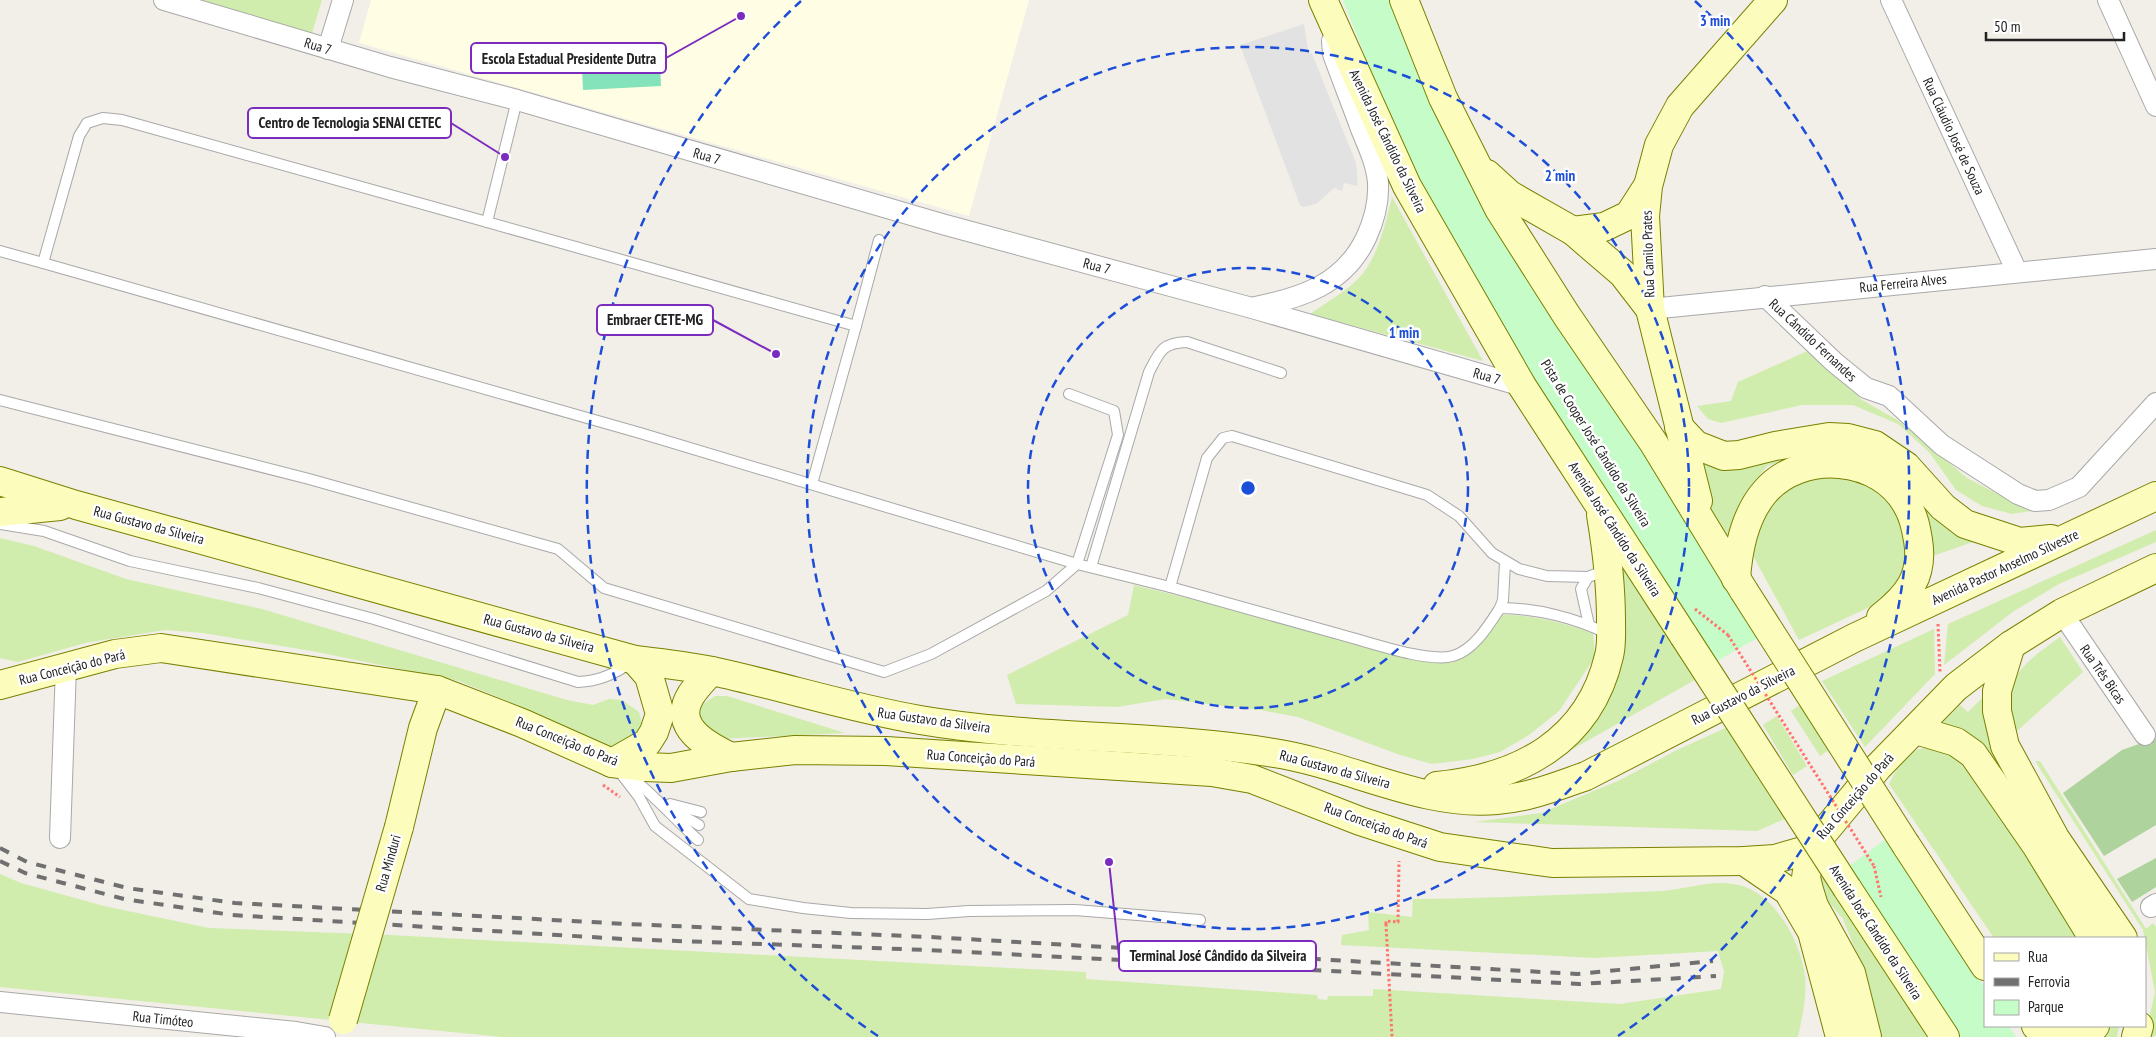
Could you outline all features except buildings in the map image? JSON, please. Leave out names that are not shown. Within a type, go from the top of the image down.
[{"type":"main road","points":[[1404,0],[1443,98],[1499,209],[1567,316],[1653,442],[1740,585],[1984,964]]},
{"type":"main road","name":"Rua Camilo Prates","points":[[1650,309],[1645,216],[1648,186],[1659,145],[1680,106],[1773,0]]},
{"type":"main road","name":"Avenida José Cândido da Silveira","points":[[1327,8],[1407,186],[1522,386],[1945,1037]]},
{"type":"main road","points":[[1475,163],[1510,195],[1573,231],[1623,274],[1650,309],[1704,527]]},
{"type":"main road","points":[[1573,231],[1604,227],[1629,216],[1648,186]]},
{"type":"main road","points":[[1679,427],[1696,445],[1724,456],[1739,455],[1775,446],[1829,437],[1848,438],[1875,445],[1906,466],[1943,507],[1965,524],[2020,542],[2066,538]]},
{"type":"main road","points":[[1740,585],[1738,554],[1749,519],[1764,493],[1780,478],[1801,468],[1824,463],[1851,466],[1872,474],[1890,484],[1908,506],[1916,526],[1918,567],[1913,584],[1900,602],[1854,638]]},
{"type":"main road","name":"Rua Gustavo da Silveira","points":[[0,481],[76,505],[634,660],[711,671],[864,709],[921,721],[982,728],[1202,744],[1276,753],[1409,789],[1461,800],[1498,800],[1541,792],[1586,776],[1854,638]]},
{"type":"main road","name":"Avenida Pastor Anselmo Silvestre","points":[[1854,638],[2156,496]]},
{"type":"main road","points":[[1409,789],[1486,779],[1508,771],[1547,751],[1569,730],[1594,696],[1609,655],[1600,630],[1600,504]]},
{"type":"main road","points":[[0,512],[28,507],[76,505]]},
{"type":"main road","points":[[2092,937],[2036,846],[1973,754],[1956,742],[1916,730],[1956,687],[2011,645],[2062,613],[2156,568]]},
{"type":"main road","points":[[2011,645],[1997,692],[1997,710],[2005,746],[2055,838],[2122,937]]},
{"type":"main road","name":"Rua Conceição do Pará","points":[[0,685],[36,677],[66,666],[115,654],[161,648],[437,690],[522,723],[612,763],[671,768],[731,757],[795,750],[886,750],[1212,772],[1252,779],[1360,821],[1440,847],[1552,862],[1744,861],[1775,859],[1810,849],[1878,767],[1916,730]]},
{"type":"main road","points":[[612,763],[647,744],[654,732],[660,714],[649,676],[634,660]]},
{"type":"main road","points":[[0,668],[9,673],[36,677]]},
{"type":"main road","points":[[711,671],[690,696],[686,716],[694,736],[710,747],[731,757]]},
{"type":"main road","name":"Rua Minduri","points":[[336,1032],[399,827],[423,728],[437,690]]},
{"type":"main road","points":[[1810,849],[1806,878],[1809,890],[1814,906],[1851,973],[1867,1037]]},
{"type":"main road","points":[[1744,861],[1788,891],[1812,932],[1840,1037]]},
{"type":"main road","points":[[1820,1037],[1830,995]]},
{"type":"main road","points":[[2039,1027],[2058,1033],[2076,1034],[2093,1027]]},
{"type":"street","name":"Rua 7","points":[[164,0],[328,49],[517,100],[942,224],[1252,308],[1522,386]]},
{"type":"street","points":[[328,49],[343,0]]},
{"type":"street","name":"Rua Cláudio José de Souza","points":[[1891,0],[2017,272]]},
{"type":"street","points":[[2108,0],[2156,106]]},
{"type":"street","name":"Rua 7","points":[[1252,308],[1311,293],[1342,274],[1359,253],[1370,230],[1377,206],[1378,182],[1371,155],[1333,54],[1327,8]]},
{"type":"street","name":"Rua Ferreira Alves","points":[[1650,309],[1766,296],[2156,259]]},
{"type":"street","points":[[1302,323],[1304,308],[1311,293]]},
{"type":"street","name":"Rua Cândido Fernandes","points":[[1766,296],[1834,362],[1866,388],[1889,396],[1942,445],[2018,494],[2035,501],[2049,500],[2064,495],[2078,487],[2156,403]]},
{"type":"street","name":"Rua Três Bicas","points":[[2062,613],[2145,735]]},
{"type":"street","points":[[60,838],[66,666]]},
{"type":"street","name":"Rua Timóteo","points":[[0,1002],[296,1032],[336,1032]]},
{"type":"lane","points":[[487,222],[517,100]]},
{"type":"lane","points":[[43,263],[79,136],[87,123],[103,118],[122,120],[856,326]]},
{"type":"lane","points":[[812,484],[879,240]]},
{"type":"lane","points":[[0,251],[621,427],[1077,564],[1170,587],[1395,649],[1433,656],[1454,656],[1472,644],[1486,629],[1500,608],[1503,600],[1505,562]]},
{"type":"lane","points":[[1091,567],[1149,372],[1159,353],[1171,342],[1187,342],[1281,373]]},
{"type":"lane","points":[[0,400],[309,479],[558,549],[604,588],[884,672],[931,654],[1046,591],[1077,564],[1118,435],[1114,411],[1069,394]]},
{"type":"lane","points":[[1170,587],[1206,458],[1223,438],[1232,436],[1428,495],[1459,516],[1492,553],[1519,569],[1547,576],[1599,573]]},
{"type":"lane","points":[[0,524],[44,531],[130,561],[258,588],[374,619],[578,682],[595,681],[616,672],[634,660]]},
{"type":"lane","points":[[1500,608],[1558,616],[1600,630]]},
{"type":"lane","points":[[612,763],[642,785],[655,800],[698,840]]},
{"type":"lane","points":[[612,763],[638,797],[655,826],[749,899],[803,908],[852,912],[927,914],[970,911],[1074,910],[1200,920]]},
{"type":"lane","points":[[655,800],[701,812]]},
{"type":"lane","points":[[655,800],[699,825]]},
{"type":"path","points":[[1688,603],[1728,634],[1874,866]]},
{"type":"path","points":[[1928,603],[1939,627],[1939,671],[1956,687]]},
{"type":"path","points":[[1392,1037],[1386,921],[1398,922],[1399,861]]},
{"type":"shaded area","points":[[371,0],[1029,0],[969,216],[359,43]]},
{"type":"shaded area","points":[[1304,24],[1308,51],[1312,54],[1356,163],[1358,186],[1344,183],[1342,191],[1334,188],[1316,204],[1303,207],[1300,205],[1240,45]]},
{"type":"green space","points":[[191,0],[322,0],[312,33]]},
{"type":"green space","points":[[1343,0],[1394,0],[1761,636],[1717,661],[1518,358],[1413,178]]},
{"type":"green space","points":[[659,43],[661,86],[583,90],[581,47]]},
{"type":"green space","points":[[1392,197],[1483,361],[1310,314],[1346,289],[1364,272],[1380,241]]},
{"type":"green space","points":[[1812,349],[1862,400],[1899,421],[1967,478],[2027,509],[2038,510],[2012,514],[1982,506],[1956,490],[1929,452],[1898,424],[1853,405],[1802,405],[1721,423],[1708,419],[1697,406],[1731,401],[1738,382]]},
{"type":"green space","points":[[1692,448],[1890,459],[1937,517],[1973,542],[1924,559],[1907,490],[1796,457],[1767,466],[1754,483],[1738,512],[1726,548],[1702,498]]},
{"type":"green space","points":[[1843,472],[1884,494],[1900,516],[1911,563],[1891,597],[1799,640],[1752,554],[1761,510],[1803,477]]},
{"type":"green space","points":[[2156,530],[2156,542],[2059,584],[2014,611],[1944,665],[1948,624]]},
{"type":"green space","points":[[0,538],[34,546],[126,579],[262,609],[567,700],[593,705],[609,699],[622,700],[639,712],[643,728],[626,752],[601,747],[526,709],[459,681],[312,651],[203,633],[165,630],[85,643],[18,662],[0,658]]},
{"type":"green space","points":[[1620,548],[1700,677],[1541,767],[1584,727]]},
{"type":"green space","points":[[1134,585],[1452,663],[1476,649],[1501,615],[1536,618],[1593,633],[1595,657],[1559,711],[1529,735],[1500,752],[1473,759],[1432,764],[1400,755],[1298,717],[1260,710],[1165,699],[1117,707],[1016,704],[1007,675],[1128,615]]},
{"type":"green space","points":[[1934,629],[1935,674],[1865,747],[1822,681]]},
{"type":"green space","points":[[2060,637],[2083,672],[2017,731],[2010,708],[2009,696],[2012,685],[2017,675],[2032,658]]},
{"type":"green space","points":[[715,696],[727,696],[845,733],[719,739],[697,717],[703,704]]},
{"type":"green space","points":[[1982,698],[1986,721],[2004,767],[2068,873],[1975,741],[1942,723],[1960,705],[1968,712]]},
{"type":"green space","points":[[1807,700],[1836,745],[1820,756],[1791,711]]},
{"type":"green space","points":[[1777,716],[1807,766],[1793,775],[1763,725]]},
{"type":"green space","points":[[1732,725],[1787,818],[1757,831],[1475,822],[1541,813],[1620,780],[1677,750]]},
{"type":"green space","points":[[2156,738],[2156,825],[2104,856],[2063,793],[2122,750]]},
{"type":"green space","points":[[1942,746],[1960,753],[2086,937],[1993,937],[1889,784],[1908,755],[1914,751]]},
{"type":"green space","points":[[2035,761],[2040,761],[2146,929],[2153,923],[2156,927],[2156,1035],[2153,1037],[2145,1037],[2155,992],[2146,937],[2144,937],[2143,930]]},
{"type":"green space","points":[[1889,837],[1984,986],[1984,1027],[2010,1027],[2016,1037],[1959,1037],[1848,867]]},
{"type":"green space","points":[[1814,854],[1934,1037],[1878,1037],[1869,984],[1843,919],[1824,896]]},
{"type":"green space","points":[[2156,858],[2156,887],[2132,902],[2117,879]]},
{"type":"green space","points":[[0,874],[21,883],[104,906],[209,928],[390,935],[1086,972],[1086,979],[1317,995],[1318,999],[1327,1000],[1328,996],[1373,996],[1373,989],[1620,1004],[1721,989],[1724,972],[1718,951],[1595,958],[1341,945],[1342,935],[1369,930],[1368,912],[1412,917],[1413,899],[1662,891],[1724,883],[1745,887],[1757,893],[1767,901],[1786,924],[1803,964],[1805,977],[1804,1007],[1798,1037],[502,1037],[0,987]]},
{"type":"green space","points":[[2105,1027],[2119,1027],[2117,1037],[2089,1037]]},
{"type":"railway","points":[[0,848],[27,862],[127,888],[235,903],[628,924],[930,937],[1577,974],[1713,961]]},
{"type":"railway","points":[[0,861],[25,873],[124,899],[232,915],[623,939],[928,950],[1579,984],[1716,976]]},
{"type":"place","name":"Escola Estadual Presidente Dutra","points":[[741,16]]},
{"type":"place","name":"Centro de Tecnologia SENAI CETEC","points":[[505,157]]},
{"type":"place","name":"Embraer CETE-MG","points":[[776,354]]},
{"type":"place","name":"Terminal José Cândido da Silveira","points":[[1109,862]]}]
